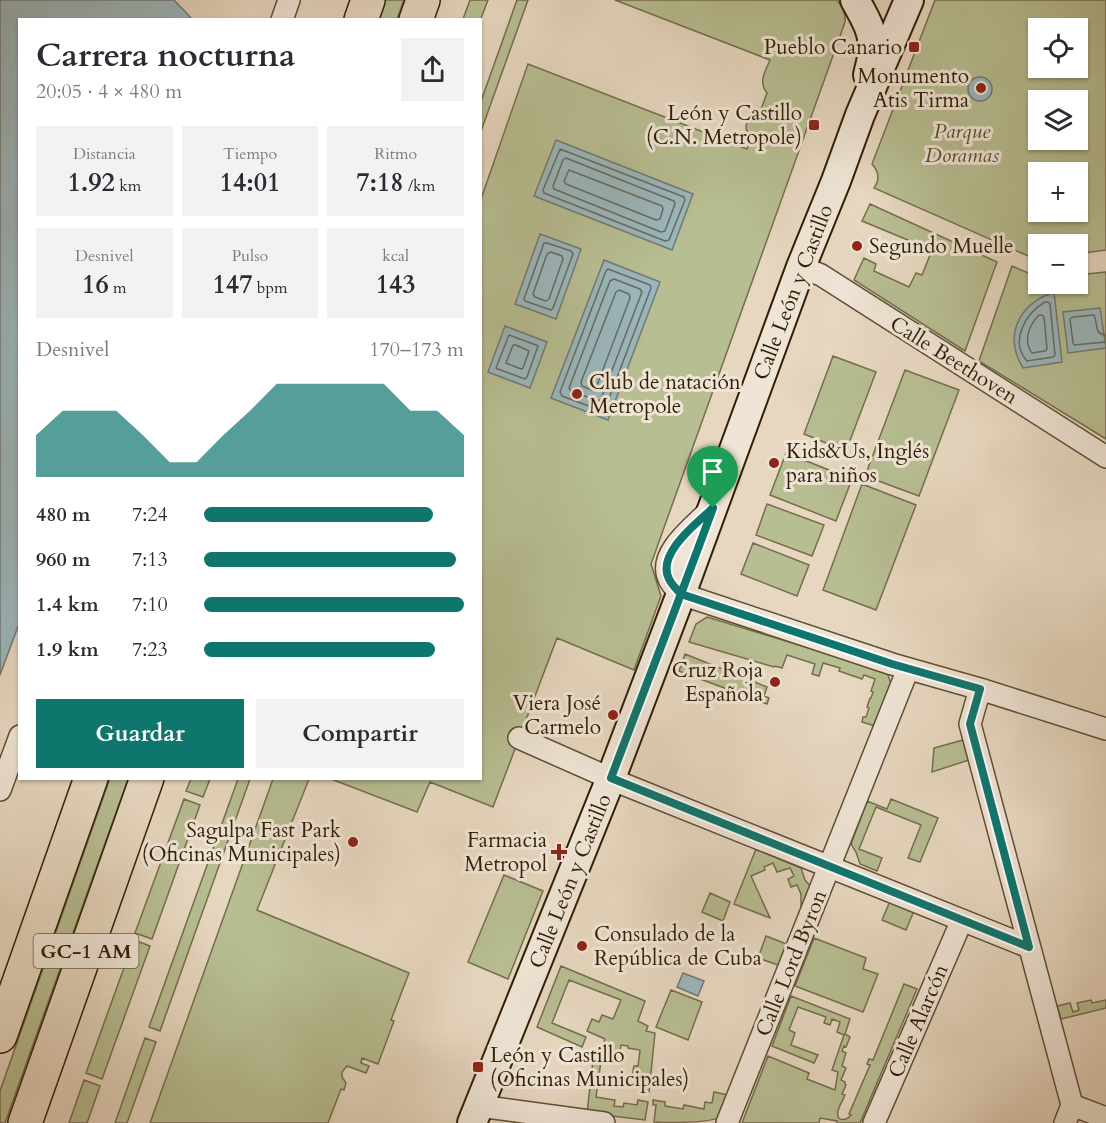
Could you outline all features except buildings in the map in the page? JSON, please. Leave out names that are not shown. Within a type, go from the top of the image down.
[{"type":"highway","points":[[362,18],[368,0]]},
{"type":"highway","points":[[418,18],[423,0]]},
{"type":"highway","name":"GC-1 AM","points":[[0,1036],[90,780]]},
{"type":"highway","name":"GC-1 AM","points":[[25,1123],[146,780]]},
{"type":"street","points":[[283,18],[288,0]]},
{"type":"street","points":[[855,0],[869,25],[873,51],[860,115]]},
{"type":"street","name":"Calle León y Castillo","points":[[476,1115],[611,778],[860,115],[909,0]]},
{"type":"street","name":"Calle Beethoven","points":[[801,267],[821,275],[1106,457]]},
{"type":"street","points":[[681,594],[908,669],[1106,729]]},
{"type":"street","name":"Calle Lord Byron","points":[[727,1123],[908,669]]},
{"type":"street","points":[[980,689],[970,724],[1029,947],[1068,1114],[1106,1118]]},
{"type":"street","points":[[519,738],[611,778],[1029,947]]},
{"type":"street","points":[[0,790],[18,741]]},
{"type":"street","name":"Calle Alarcón","points":[[874,1123],[962,920]]},
{"type":"street","points":[[476,1115],[604,1123]]},
{"type":"green space","points":[[383,0],[404,0],[397,18],[377,18]]},
{"type":"green space","points":[[470,0],[488,0],[481,18],[463,18]]},
{"type":"green space","points":[[517,0],[528,0],[482,128],[482,98]]},
{"type":"green space","points":[[615,0],[837,0],[845,16],[845,22],[651,564],[661,596],[634,670],[557,638],[493,807],[430,782],[417,812],[334,780],[482,780],[482,196],[528,64],[747,149],[751,137],[746,127],[747,123],[751,118],[759,115],[767,93],[763,81],[770,60]]},
{"type":"green space","name":"Parque Doramas","points":[[935,0],[1106,0],[1106,250],[1088,252],[1088,234],[1028,234],[1028,256],[874,188],[878,176],[872,164]]},
{"type":"green space","points":[[870,204],[997,262],[965,351],[854,280],[864,258],[876,264],[874,271],[909,287],[916,273],[922,275],[932,250],[862,221]]},
{"type":"green space","points":[[1012,266],[1028,273],[1028,294],[1088,294],[1088,274],[1106,272],[1106,439],[979,361]]},
{"type":"green space","points":[[833,356],[876,372],[846,451],[804,434]]},
{"type":"green space","points":[[905,370],[959,390],[919,496],[865,476]]},
{"type":"green space","points":[[786,453],[852,479],[836,521],[770,495]]},
{"type":"green space","points":[[862,484],[916,505],[876,610],[823,590]]},
{"type":"green space","points":[[767,504],[824,525],[812,556],[756,535]]},
{"type":"green space","points":[[753,543],[809,565],[797,596],[741,574]]},
{"type":"green space","points":[[707,617],[887,672],[891,684],[875,726],[862,722],[869,708],[867,707],[875,679],[864,675],[862,679],[839,671],[840,668],[823,663],[819,676],[812,674],[815,664],[787,655],[782,668],[774,667],[689,642],[696,624]]},
{"type":"green space","points":[[685,654],[767,687],[764,696],[769,698],[767,704],[679,671]]},
{"type":"green space","points":[[963,740],[969,760],[932,772],[934,748]]},
{"type":"green space","points":[[109,780],[128,780],[5,1123],[0,1123],[0,1091]]},
{"type":"green space","points":[[191,780],[210,780],[203,797],[186,791]]},
{"type":"green space","points":[[238,780],[250,780],[160,1031],[149,1027]]},
{"type":"green space","points":[[273,780],[309,780],[257,910],[409,973],[391,1020],[394,1021],[378,1064],[362,1058],[361,1063],[369,1066],[366,1073],[347,1066],[342,1072],[346,1083],[344,1090],[341,1089],[328,1123],[150,1123]]},
{"type":"green space","points":[[184,799],[200,805],[152,939],[135,933]]},
{"type":"green space","points":[[891,799],[938,818],[920,862],[908,858],[921,825],[876,807],[859,849],[882,858],[877,871],[860,864],[851,844],[867,801],[887,809]]},
{"type":"green space","points":[[756,849],[801,868],[805,880],[812,888],[801,915],[801,894],[797,885],[791,887],[788,879],[794,876],[790,868],[777,872],[773,863],[764,867],[765,870],[751,876],[770,918],[734,904]]},
{"type":"green space","points":[[504,875],[543,891],[508,979],[468,962]]},
{"type":"green space","points":[[710,893],[730,902],[723,921],[702,912]]},
{"type":"green space","points":[[890,901],[914,911],[906,930],[882,920]]},
{"type":"green space","points":[[766,936],[789,945],[781,966],[758,958]]},
{"type":"green space","points":[[814,938],[866,958],[863,969],[878,974],[863,1012],[795,986]]},
{"type":"green space","points":[[134,940],[150,946],[102,1079],[86,1073]]},
{"type":"green space","points":[[561,966],[645,1001],[638,1021],[648,1026],[646,1031],[655,1033],[649,1092],[643,1091],[644,1077],[632,1076],[634,1066],[638,1066],[640,1050],[621,1045],[620,1052],[611,1051],[609,1062],[601,1061],[596,1097],[615,1100],[614,1106],[623,1107],[624,1103],[637,1105],[638,1100],[648,1102],[645,1120],[587,1113],[594,1052],[602,1048],[605,1039],[587,1031],[592,1019],[599,1022],[602,1015],[613,1019],[621,1000],[569,980],[552,1023],[586,1037],[582,1047],[537,1027]]},
{"type":"green space","points":[[904,984],[917,989],[860,1123],[837,1123],[837,1121],[820,1118],[819,1123],[742,1123],[768,1056],[809,1073],[807,1079],[835,1090],[838,1072],[832,1070],[844,1035],[837,1032],[840,1022],[832,1019],[830,1025],[824,1023],[826,1017],[798,1007],[789,1030],[795,1033],[791,1045],[818,1055],[814,1063],[772,1046],[791,996],[850,1019],[845,1034],[850,1037],[842,1051],[846,1053],[842,1066],[846,1068],[841,1080],[846,1085],[842,1094],[845,1095],[838,1114],[840,1119],[849,1117],[870,1065],[867,1064],[869,1059],[873,1060]]},
{"type":"green space","points":[[671,990],[702,1002],[688,1040],[656,1027]]},
{"type":"green space","points":[[1091,1000],[1092,1003],[1106,1000],[1106,1008],[1061,1019],[1057,1006],[1070,1003],[1073,1012],[1079,1010],[1077,1003]]},
{"type":"green space","points":[[145,1038],[156,1042],[127,1123],[115,1123]]},
{"type":"green space","points":[[84,1080],[100,1086],[87,1123],[69,1123]]},
{"type":"green space","points":[[714,1092],[729,1095],[720,1117],[699,1121],[654,1122],[656,1105],[653,1105],[653,1100],[665,1102],[665,1106],[683,1109],[684,1105],[704,1109],[705,1102],[712,1103]]},
{"type":"water","points":[[0,0],[174,0],[191,18],[18,18],[18,626],[0,675]]},
{"type":"water","points":[[980,77],[988,81],[992,89],[988,97],[980,101],[972,97],[968,89],[972,81]]},
{"type":"water","points":[[556,140],[693,194],[672,250],[534,196]]},
{"type":"water","points":[[540,234],[581,249],[556,319],[515,304]]},
{"type":"water","points":[[604,260],[660,282],[608,420],[551,398]]},
{"type":"water","points":[[1054,294],[1062,362],[1023,368],[1014,344],[1015,333],[1024,313],[1042,297]]},
{"type":"water","points":[[1100,308],[1106,348],[1068,353],[1063,312]]},
{"type":"water","points":[[505,326],[547,342],[530,388],[488,372]]},
{"type":"water","points":[[683,973],[704,981],[698,996],[677,987]]},
{"type":"place","name":"Pueblo Canario","points":[[914,47]]},
{"type":"place","name":"Monumento Atis Tirma","points":[[981,88]]},
{"type":"place","name":"León y Castillo (C.N. Metropole)","points":[[814,125]]},
{"type":"place","name":"Segundo Muelle","points":[[857,246]]},
{"type":"place","name":"Club de natación Metropole","points":[[577,394]]},
{"type":"place","name":"Kids&Us, Inglés para niños","points":[[774,463]]},
{"type":"place","name":"Cruz Roja Española","points":[[775,682]]},
{"type":"place","name":"Viera José Carmelo","points":[[613,715]]},
{"type":"place","name":"Sagulpa Fast Park (Oficinas Municipales)","points":[[353,842]]},
{"type":"place","name":"Farmacia Metropol","points":[[559,852]]},
{"type":"place","name":"Consulado de la República de Cuba","points":[[582,946]]},
{"type":"place","name":"León y Castillo (Oficinas Municipales)","points":[[478,1067]]},
{"type":"route","points":[[713,508],[681,594],[611,778],[1029,947],[970,724],[980,689],[892,664],[681,594],[669,579],[666,566],[671,551],[688,531],[713,508]]}]
